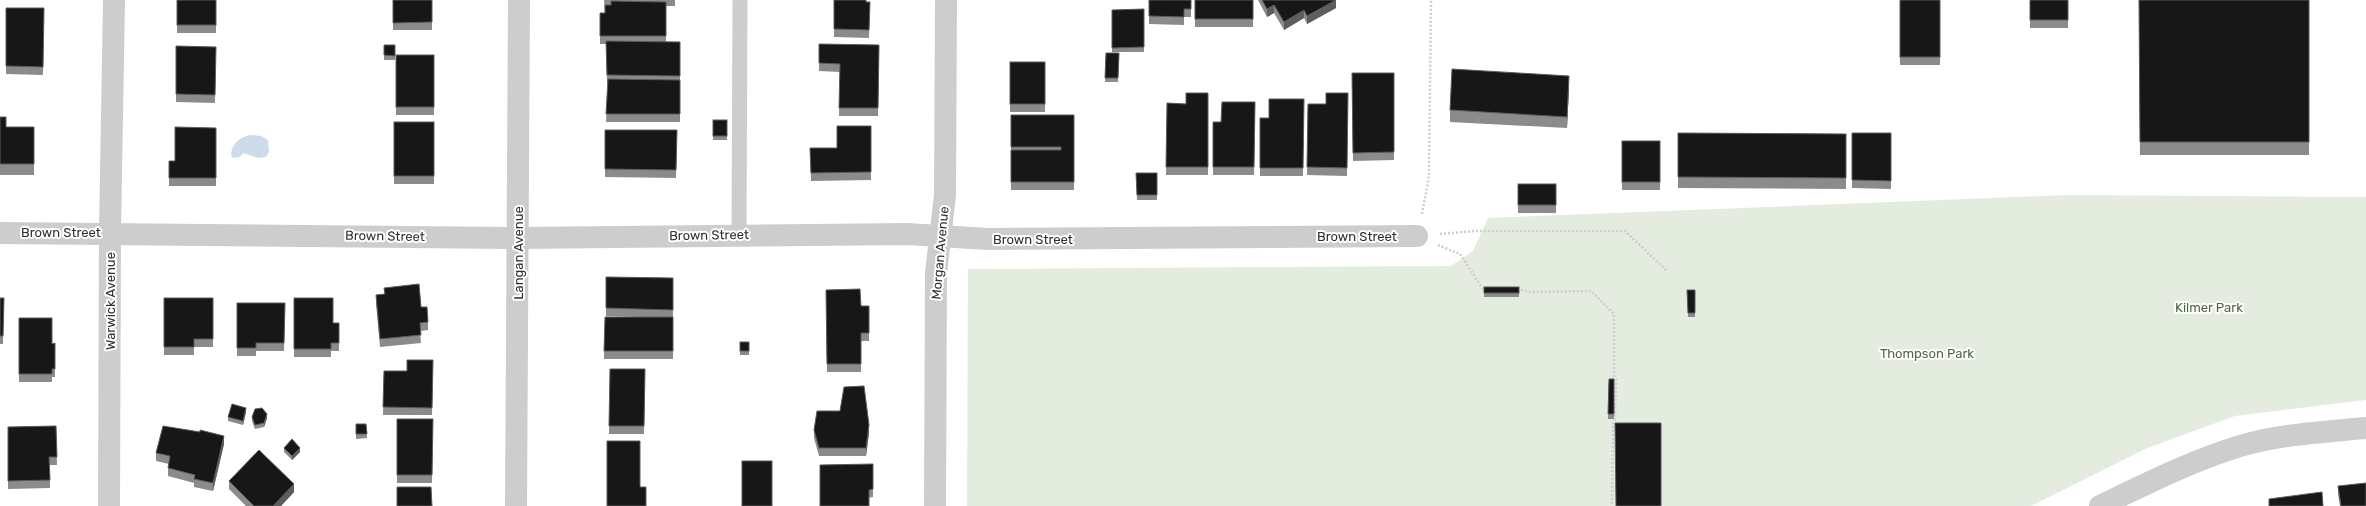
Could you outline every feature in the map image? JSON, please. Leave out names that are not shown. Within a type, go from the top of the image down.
[{"type":"street","name":"Warwick Avenue","points":[[109,506],[110,232],[114,0]]},
{"type":"street","name":"Langan Avenue","points":[[516,506],[519,0]]},
{"type":"street","name":"Morgan Avenue","points":[[935,506],[936,273],[945,195],[946,0]]},
{"type":"street","name":"Brown Street","points":[[0,233],[110,232],[518,238],[738,235],[940,236],[996,239],[1418,236]]},
{"type":"street","points":[[2100,506],[2182,466],[2240,446],[2295,434],[2366,428]]},
{"type":"lane","points":[[738,235],[740,0]]},
{"type":"path","points":[[1418,236],[1429,176],[1431,0]]},
{"type":"path","points":[[1418,236],[1475,231],[1625,231],[1667,271]]},
{"type":"path","points":[[1418,236],[1460,254],[1483,289],[1489,289]]},
{"type":"path","points":[[1509,289],[1523,289],[1530,292],[1591,291],[1614,314],[1614,375],[1616,380],[1615,419],[1613,424],[1612,506]]},
{"type":"green space","name":"Thompson Park","points":[[2067,195],[2366,197],[2366,400],[2235,416],[2145,449],[2031,506],[967,506],[968,269],[1451,266],[1473,251],[1488,218]]},
{"type":"water","points":[[250,135],[261,136],[268,140],[269,152],[266,157],[258,158],[243,153],[240,157],[233,158],[231,154],[233,146],[240,139]]},
{"type":"building","points":[[177,0],[216,0],[216,25],[177,25]]},
{"type":"building","points":[[393,0],[432,0],[432,22],[393,23]]},
{"type":"building","points":[[834,0],[866,0],[866,2],[870,2],[869,30],[834,29]]},
{"type":"building","points":[[1149,0],[1191,0],[1191,9],[1184,9],[1184,17],[1149,16]]},
{"type":"building","points":[[1195,0],[1253,0],[1253,19],[1195,19]]},
{"type":"building","points":[[1262,0],[1336,0],[1307,16],[1304,10],[1284,22],[1274,5],[1267,9]]},
{"type":"building","points":[[1900,0],[1940,0],[1940,57],[1900,57]]},
{"type":"building","points":[[2030,0],[2068,0],[2068,20],[2030,20]]},
{"type":"building","points":[[2139,0],[2309,0],[2309,142],[2140,142]]},
{"type":"building","points":[[611,1],[666,2],[666,36],[600,36],[600,13],[605,13],[605,5],[611,5]]},
{"type":"building","points":[[6,8],[44,8],[43,67],[6,66]]},
{"type":"building","points":[[1144,9],[1144,47],[1112,48],[1112,10]]},
{"type":"building","points":[[606,41],[680,42],[680,76],[607,75]]},
{"type":"building","points":[[819,44],[879,45],[878,108],[839,108],[840,64],[819,63]]},
{"type":"building","points":[[384,45],[395,45],[395,56],[384,55]]},
{"type":"building","points":[[176,46],[216,47],[215,95],[176,94]]},
{"type":"building","points":[[1106,53],[1119,53],[1118,78],[1105,78]]},
{"type":"building","points":[[396,55],[434,55],[434,107],[396,107]]},
{"type":"building","points":[[1010,62],[1045,62],[1045,104],[1010,104]]},
{"type":"building","points":[[1452,69],[1569,76],[1567,117],[1450,110]]},
{"type":"building","points":[[1352,73],[1394,73],[1394,152],[1353,153]]},
{"type":"building","points":[[608,79],[680,80],[680,114],[606,114]]},
{"type":"building","points":[[1186,93],[1208,93],[1208,167],[1166,167],[1167,103],[1186,104]]},
{"type":"building","points":[[1326,93],[1348,93],[1347,168],[1307,167],[1308,104],[1326,104]]},
{"type":"building","points":[[1269,99],[1304,99],[1303,168],[1260,168],[1260,118],[1269,118]]},
{"type":"building","points":[[1222,102],[1255,102],[1254,167],[1213,167],[1213,122],[1221,122]]},
{"type":"building","points":[[1011,115],[1074,115],[1074,182],[1011,182],[1011,150],[1061,150],[1061,147],[1011,147]]},
{"type":"building","points":[[0,117],[6,117],[6,127],[34,127],[34,164],[0,164]]},
{"type":"building","points":[[713,120],[727,120],[727,136],[713,136]]},
{"type":"building","points":[[394,122],[434,122],[434,176],[394,176]]},
{"type":"building","points":[[837,126],[871,126],[871,172],[811,173],[810,148],[837,148]]},
{"type":"building","points":[[175,127],[216,128],[216,178],[169,178],[169,161],[175,161]]},
{"type":"building","points":[[605,130],[677,130],[676,170],[605,169]]},
{"type":"building","points":[[1678,133],[1846,134],[1846,178],[1678,177]]},
{"type":"building","points":[[1852,133],[1891,133],[1891,181],[1852,180]]},
{"type":"building","points":[[1622,141],[1660,141],[1660,182],[1622,182]]},
{"type":"building","points":[[1136,173],[1157,173],[1157,195],[1137,195]]},
{"type":"building","points":[[1518,184],[1556,184],[1556,205],[1518,205]]},
{"type":"building","points":[[606,277],[673,278],[673,310],[606,308]]},
{"type":"building","points":[[419,284],[421,307],[427,307],[428,322],[420,323],[421,335],[380,339],[376,295],[385,294],[384,288]]},
{"type":"building","points":[[1484,287],[1519,287],[1519,293],[1484,293]]},
{"type":"building","points":[[860,289],[861,306],[869,306],[869,333],[861,333],[861,364],[827,364],[826,290]]},
{"type":"building","points":[[1687,290],[1695,290],[1695,313],[1688,313]]},
{"type":"building","points":[[0,298],[4,298],[3,336],[0,336]]},
{"type":"building","points":[[164,298],[213,298],[213,339],[194,339],[194,347],[164,347]]},
{"type":"building","points":[[294,298],[333,298],[333,323],[339,323],[339,343],[331,343],[331,349],[294,349]]},
{"type":"building","points":[[237,303],[285,303],[284,343],[256,343],[256,348],[237,348]]},
{"type":"building","points":[[605,317],[673,317],[673,351],[604,351]]},
{"type":"building","points":[[19,318],[52,318],[52,344],[55,343],[55,369],[52,369],[52,374],[19,374]]},
{"type":"building","points":[[740,342],[749,342],[749,351],[740,351]]},
{"type":"building","points":[[407,360],[433,360],[432,408],[383,407],[384,371],[407,371]]},
{"type":"building","points":[[610,369],[645,369],[644,426],[609,426]]},
{"type":"building","points":[[1609,379],[1614,379],[1614,414],[1608,414]]},
{"type":"building","points":[[864,386],[869,425],[866,448],[819,448],[814,430],[817,411],[840,411],[844,387]]},
{"type":"building","points":[[232,404],[246,408],[243,421],[228,417]]},
{"type":"building","points":[[262,408],[267,414],[264,423],[255,425],[252,417],[255,409]]},
{"type":"building","points":[[397,419],[433,419],[432,475],[397,475]]},
{"type":"building","points":[[1615,423],[1661,423],[1661,506],[1616,506]]},
{"type":"building","points":[[356,424],[366,424],[367,434],[356,434]]},
{"type":"building","points":[[56,426],[57,457],[49,457],[50,480],[8,481],[8,427]]},
{"type":"building","points":[[163,426],[200,432],[200,430],[224,436],[213,483],[194,479],[195,475],[168,468],[170,456],[156,453]]},
{"type":"building","points":[[292,439],[300,448],[292,456],[284,448]]},
{"type":"building","points":[[607,441],[640,441],[640,487],[646,487],[646,506],[607,506]]},
{"type":"building","points":[[259,450],[294,484],[273,506],[254,506],[229,481]]},
{"type":"building","points":[[742,461],[772,461],[772,506],[742,506]]},
{"type":"building","points":[[873,464],[873,489],[869,490],[869,506],[820,506],[820,465]]},
{"type":"building","points":[[2366,483],[2366,506],[2341,506],[2338,486]]},
{"type":"building","points":[[397,487],[431,487],[432,506],[397,506]]},
{"type":"building","points":[[2322,492],[2323,506],[2269,506],[2269,499]]},
{"type":"park label","name":"Kilmer Park","points":[[2209,307]]}]
